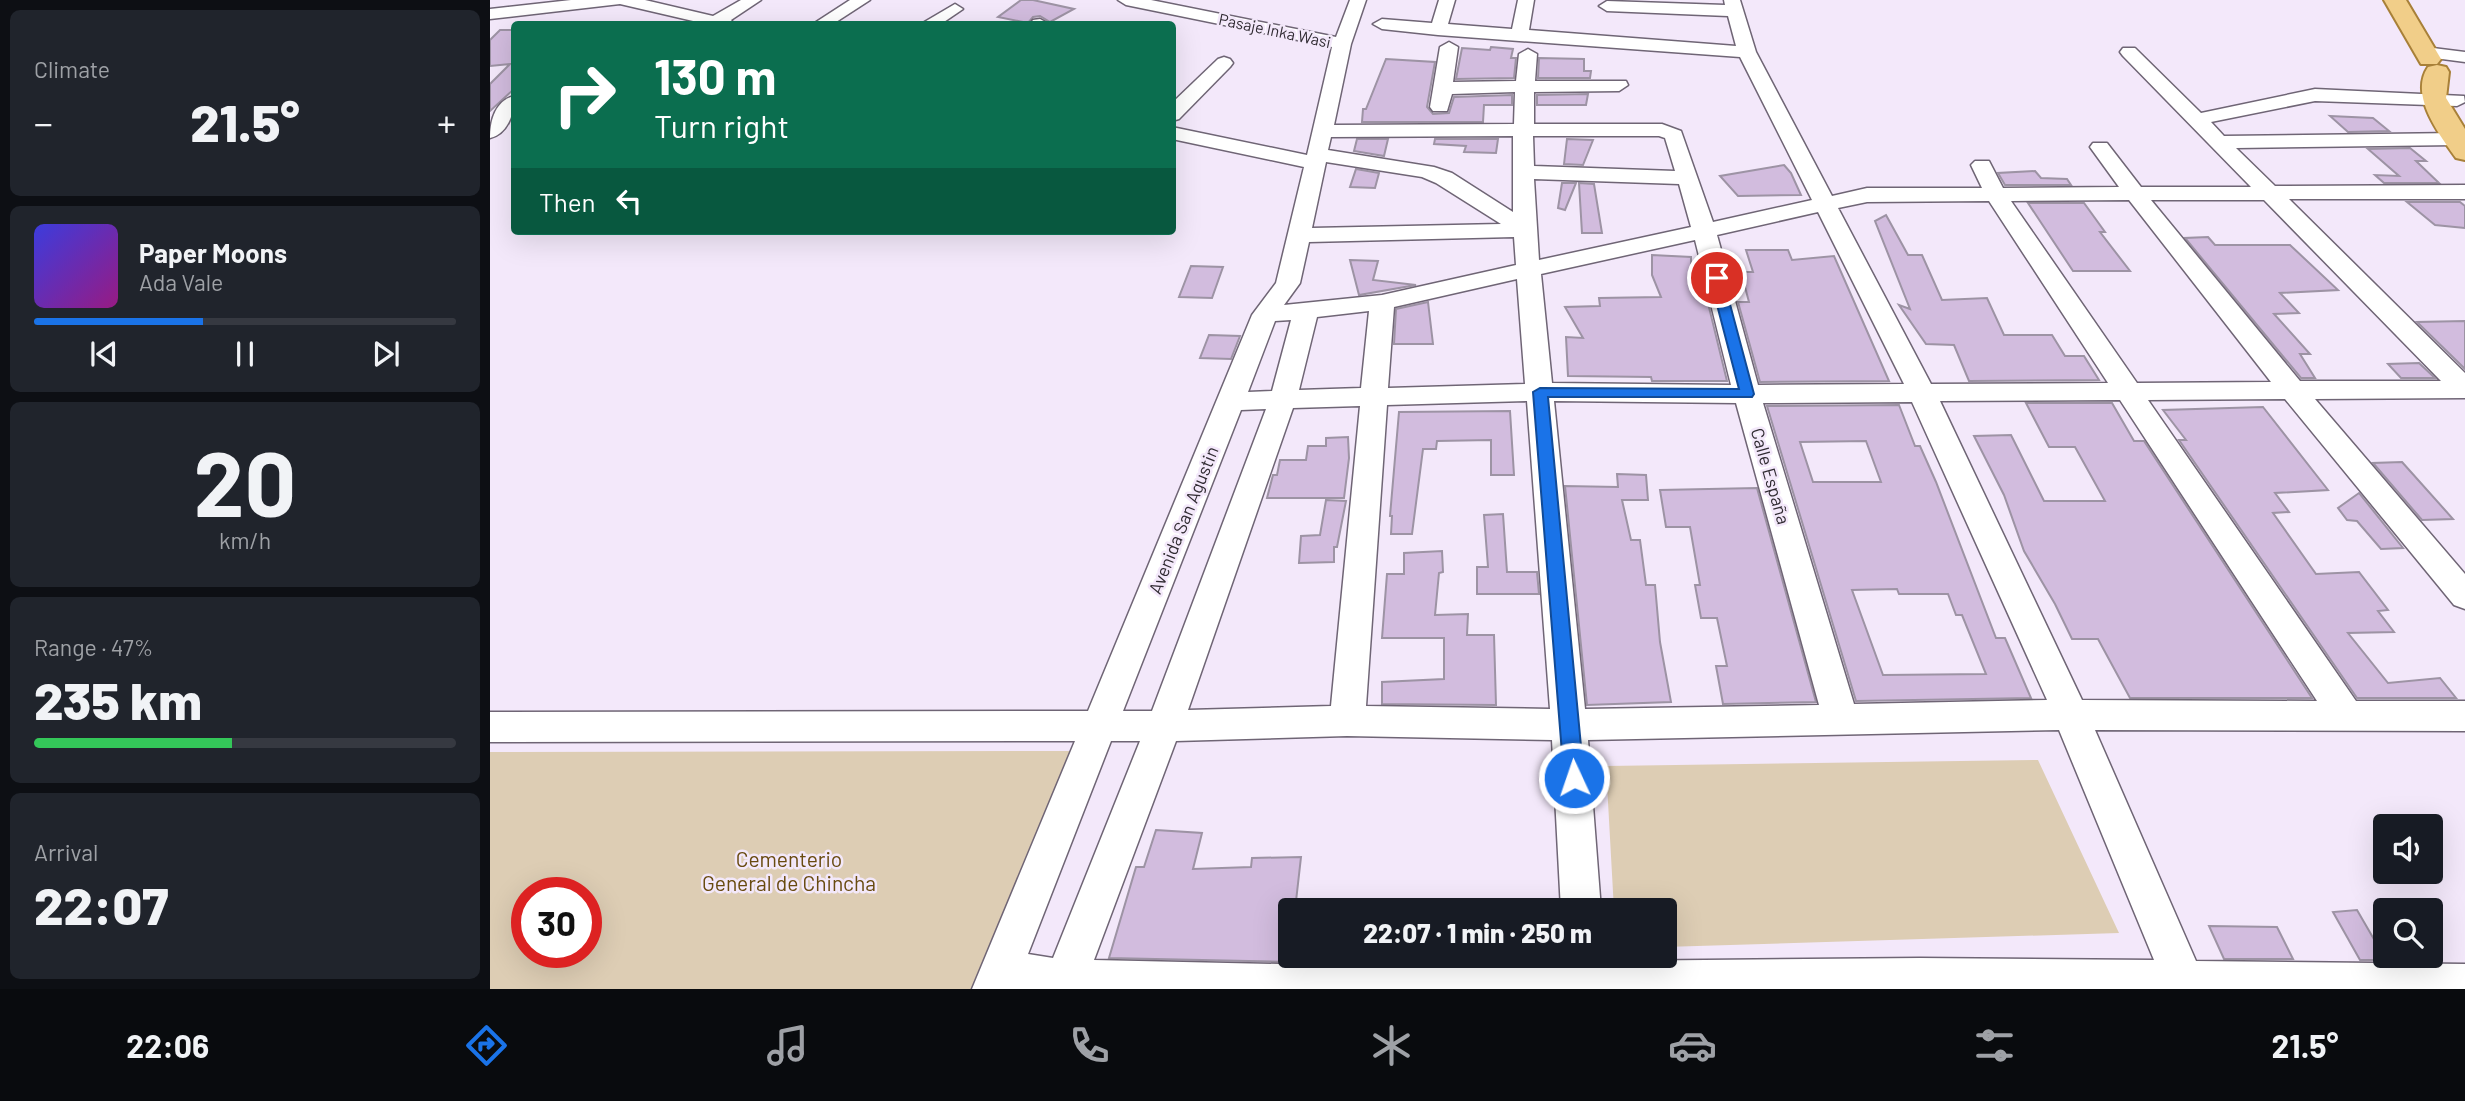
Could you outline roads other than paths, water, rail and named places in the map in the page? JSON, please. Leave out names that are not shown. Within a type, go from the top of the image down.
[{"type":"main road","points":[[2395,0],[2452,104],[2461,145]]},
{"type":"street","points":[[490,14],[617,0]]},
{"type":"street","points":[[723,21],[753,0]]},
{"type":"street","points":[[827,21],[862,0]]},
{"type":"street","name":"Pasaje Inka Wasi","points":[[1126,0],[1342,44]]},
{"type":"street","name":"Avenida San Agustin","points":[[997,980],[1265,315],[1288,283],[1342,44],[1358,0]]},
{"type":"street","points":[[1438,30],[1447,0]]},
{"type":"street","points":[[1526,0],[1522,132],[1528,269],[1571,725],[1580,898]]},
{"type":"street","points":[[637,2],[712,21]]},
{"type":"street","points":[[1606,42],[1607,3],[1734,6],[1748,52],[1922,393],[2071,715],[2186,986]]},
{"type":"street","points":[[581,21],[595,4]]},
{"type":"street","points":[[935,21],[955,9]]},
{"type":"street","points":[[1382,24],[1438,30],[1524,45],[1606,42],[1748,52]]},
{"type":"street","points":[[1436,132],[1449,47]]},
{"type":"street","points":[[2129,52],[2465,389]]},
{"type":"street","points":[[2430,61],[2465,57]]},
{"type":"street","points":[[1176,111],[1224,63]]},
{"type":"street","points":[[1443,88],[1619,85]]},
{"type":"street","points":[[2198,119],[2315,95],[2452,104]]},
{"type":"street","points":[[491,130],[511,106]]},
{"type":"street","points":[[491,130],[511,127]]},
{"type":"street","name":"Calle España","points":[[1522,132],[1662,130],[1674,135],[1704,231],[1747,394],[1841,721]]},
{"type":"street","points":[[1322,131],[1522,132]]},
{"type":"street","points":[[1176,134],[1316,158],[1400,164],[1427,171],[1444,178],[1526,230]]},
{"type":"street","points":[[2220,142],[2461,145]]},
{"type":"street","points":[[2100,147],[2294,390],[2465,596]]},
{"type":"street","points":[[1982,165],[1995,193],[2347,717]]},
{"type":"street","points":[[1524,172],[1687,178]]},
{"type":"street","points":[[1265,315],[1306,313],[1382,302],[1867,195],[2465,192]]},
{"type":"street","points":[[1299,235],[1526,230]]},
{"type":"street","points":[[1064,985],[1164,726],[1283,399],[1306,313],[1288,283]]},
{"type":"street","points":[[1347,721],[1382,302]]},
{"type":"street","points":[[1231,401],[1540,392],[1747,394],[2465,389]]},
{"type":"street","points":[[490,727],[1164,726],[1347,721],[1571,725],[2071,715],[2465,716]]},
{"type":"street","points":[[997,980],[1064,985],[1323,987],[1585,976],[1921,984],[2465,985]]},
{"type":"park label","name":"Cementerio General de Chincha","points":[[789,870]]}]
